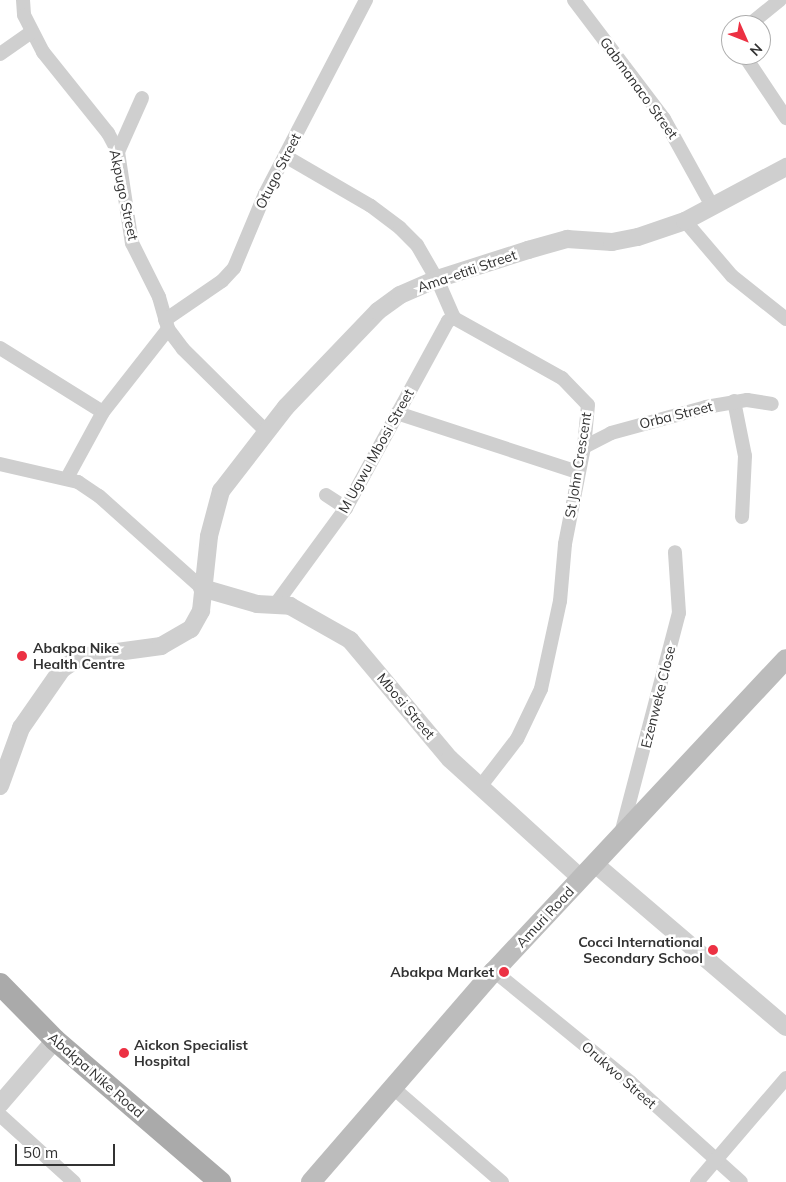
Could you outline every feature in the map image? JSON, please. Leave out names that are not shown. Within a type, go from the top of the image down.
[{"type":"main road","name":"Amuri Road","points":[[311,1182],[391,1086],[494,971],[783,669]]},
{"type":"main road","name":"Abakpa Nike Road","points":[[0,984],[52,1044],[220,1182]]},
{"type":"main road","name":"Abakpa Nike Road","points":[[0,998],[202,1182]]},
{"type":"street","name":"Akpugo Street","points":[[23,0],[31,32],[43,52],[108,133],[118,152],[132,243],[159,297],[167,324],[183,349],[266,432]]},
{"type":"street","name":"Otugo Street","points":[[67,478],[103,412],[167,324],[222,281],[234,268],[265,194],[366,0]]},
{"type":"street","name":"Gabmanaco Street","points":[[574,0],[664,119],[712,206]]},
{"type":"street","points":[[761,15],[780,0]]},
{"type":"street","points":[[0,54],[31,32]]},
{"type":"street","points":[[751,65],[786,118]]},
{"type":"street","points":[[118,152],[142,98]]},
{"type":"street","points":[[285,156],[371,206],[400,228],[417,245],[437,279],[454,318]]},
{"type":"street","name":"Ama-etiti Street","points":[[0,786],[21,728],[62,669],[80,657],[162,646],[191,629],[200,611],[209,536],[221,491],[266,432],[307,383],[378,311],[400,295],[437,279],[567,239],[612,242],[638,237],[684,221],[786,167]]},
{"type":"street","points":[[684,221],[732,276],[786,319]]},
{"type":"street","name":"M Ugwu Mbosi Street","points":[[275,605],[346,508],[448,321],[454,318]]},
{"type":"street","name":"St John Crescent","points":[[454,318],[562,378],[588,405],[584,448],[565,544],[560,601],[541,690],[517,739],[480,787]]},
{"type":"street","points":[[0,348],[103,412]]},
{"type":"street","name":"Orba Street","points":[[584,448],[611,433],[652,419],[734,401],[754,400],[772,404]]},
{"type":"street","points":[[734,401],[744,456],[742,517]]},
{"type":"street","points":[[397,413],[578,472]]},
{"type":"street","points":[[0,464],[67,478],[99,496],[202,588]]},
{"type":"street","points":[[326,495],[346,508]]},
{"type":"street","name":"Ezenweke Close","points":[[618,840],[631,806],[679,613],[675,552]]},
{"type":"street","name":"Mbosi Street","points":[[202,588],[257,604],[290,606],[350,640],[450,759],[581,878]]},
{"type":"street","points":[[596,864],[786,1027]]},
{"type":"street","name":"Orukwo Street","points":[[494,971],[630,1082],[715,1161],[742,1182]]},
{"type":"street","points":[[0,1104],[52,1044]]},
{"type":"street","points":[[697,1182],[786,1078]]},
{"type":"street","points":[[391,1086],[502,1182]]},
{"type":"street","points":[[0,1115],[74,1182]]},
{"type":"place","name":"Abakpa Nike Health Centre","points":[[22,656]]},
{"type":"place","name":"Cocci International Secondary School","points":[[713,950]]},
{"type":"place","name":"Abakpa Market","points":[[504,972]]},
{"type":"place","name":"Aickon Specialist Hospital","points":[[124,1053]]}]
